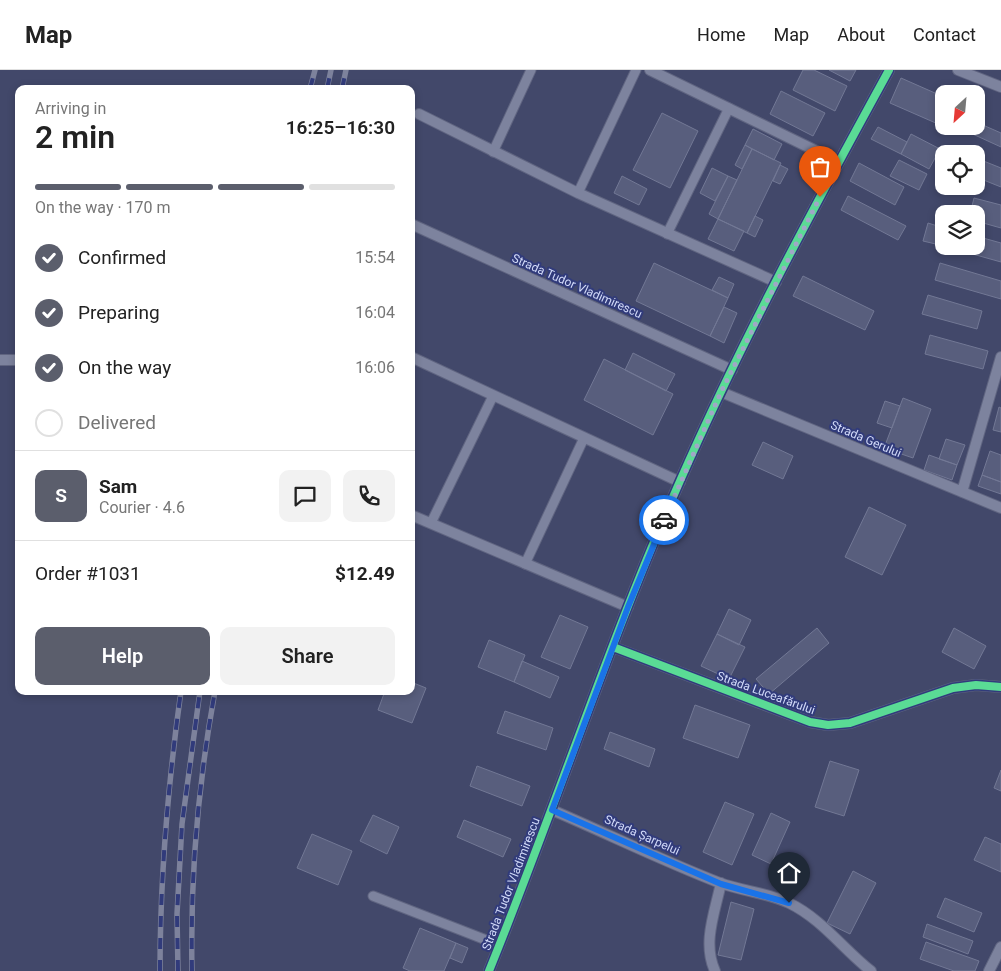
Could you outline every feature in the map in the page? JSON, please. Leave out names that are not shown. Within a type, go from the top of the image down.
[{"type":"street","points":[[650,70],[838,162]]},
{"type":"street","name":"Strada Tudor Vladimirescu","points":[[489,971],[628,607],[680,482],[721,392],[776,282],[838,162],[889,70]]},
{"type":"street","points":[[958,70],[1001,87]]},
{"type":"street","points":[[419,114],[578,193],[776,282]]},
{"type":"street","name":"Strada Tudor Vladimirescu","points":[[415,226],[732,370]]},
{"type":"street","points":[[962,492],[1001,357]]},
{"type":"street","points":[[415,359],[680,482]]},
{"type":"street","points":[[0,360],[15,360]]},
{"type":"street","name":"Strada Gerului","points":[[721,392],[1001,508]]},
{"type":"street","points":[[415,517],[628,607]]},
{"type":"street","name":"Strada Luceafărului","points":[[613,647],[810,722],[828,725],[850,723],[953,688],[976,684],[1001,687]]},
{"type":"street","name":"Strada Șarpelui","points":[[552,810],[721,884],[789,903],[814,919],[871,971]]},
{"type":"street","points":[[715,971],[710,958],[709,940],[721,884]]},
{"type":"street","points":[[989,971],[1001,947]]},
{"type":"lane","points":[[493,152],[531,70]]},
{"type":"lane","points":[[578,193],[636,70]]},
{"type":"lane","points":[[667,234],[729,108]]},
{"type":"lane","points":[[431,523],[493,396]]},
{"type":"lane","points":[[525,564],[584,438]]},
{"type":"lane","name":"Strada Tudor Vladimirescu","points":[[374,896],[499,945]]},
{"type":"building","points":[[803,70],[814,70],[847,86],[835,111],[793,90]]},
{"type":"building","points":[[829,70],[856,70],[850,81]]},
{"type":"building","points":[[901,78],[935,93],[935,123],[890,103]]},
{"type":"building","points":[[781,91],[825,113],[813,136],[770,114]]},
{"type":"building","points":[[662,113],[698,131],[670,188],[633,170]]},
{"type":"building","points":[[985,126],[1001,133],[1001,147],[975,135],[985,135]]},
{"type":"building","points":[[878,127],[907,142],[901,154],[871,139]]},
{"type":"building","points":[[753,129],[782,144],[774,160],[745,145]]},
{"type":"building","points":[[911,134],[935,146],[935,158],[929,169],[901,154]]},
{"type":"building","points":[[745,145],[752,149],[742,169],[735,165]]},
{"type":"building","points":[[752,149],[781,163],[747,233],[718,219]]},
{"type":"building","points":[[899,160],[927,174],[919,190],[890,176]]},
{"type":"building","points":[[985,162],[1001,168],[1001,187],[985,181]]},
{"type":"building","points":[[859,163],[904,187],[895,205],[850,181]]},
{"type":"building","points":[[780,165],[788,169],[780,184],[773,181]]},
{"type":"building","points":[[712,168],[728,176],[715,201],[700,193]]},
{"type":"building","points":[[622,176],[647,189],[639,205],[614,193]]},
{"type":"building","points":[[728,176],[737,180],[718,219],[709,214]]},
{"type":"building","points":[[848,196],[906,226],[898,240],[841,210]]},
{"type":"building","points":[[974,198],[1001,205],[1001,228],[985,224],[985,205],[972,205]]},
{"type":"building","points":[[755,216],[763,220],[755,237],[747,233]]},
{"type":"building","points":[[718,219],[744,231],[734,251],[708,239]]},
{"type":"building","points":[[928,223],[935,225],[935,244],[923,241]]},
{"type":"building","points":[[985,239],[1001,243],[1001,262],[976,255],[985,255]]},
{"type":"building","points":[[654,263],[728,298],[710,336],[636,301]]},
{"type":"building","points":[[940,263],[1001,281],[1001,299],[935,280]]},
{"type":"building","points":[[803,276],[874,311],[865,330],[793,296]]},
{"type":"building","points":[[719,277],[734,284],[728,298],[712,290]]},
{"type":"building","points":[[928,295],[982,311],[977,329],[922,314]]},
{"type":"building","points":[[724,307],[737,313],[724,343],[710,336]]},
{"type":"building","points":[[930,335],[988,351],[983,369],[925,354]]},
{"type":"building","points":[[633,353],[675,374],[666,391],[625,370]]},
{"type":"building","points":[[604,359],[673,394],[653,435],[584,400]]},
{"type":"building","points":[[903,398],[931,409],[913,458],[884,448]]},
{"type":"building","points":[[885,401],[900,406],[892,428],[877,423]]},
{"type":"building","points":[[999,407],[1001,408],[1001,432],[993,430]]},
{"type":"building","points":[[946,439],[965,445],[957,465],[939,459]]},
{"type":"building","points":[[763,442],[793,456],[783,479],[752,465]]},
{"type":"building","points":[[990,451],[1001,455],[1001,482],[982,475]]},
{"type":"building","points":[[929,455],[957,465],[952,480],[924,470]]},
{"type":"building","points":[[982,475],[1001,482],[1001,494],[978,486]]},
{"type":"building","points":[[869,507],[906,525],[882,575],[845,557]]},
{"type":"building","points":[[729,609],[751,620],[739,645],[717,634]]},
{"type":"building","points":[[560,615],[588,627],[570,669],[541,657]]},
{"type":"building","points":[[817,628],[829,643],[769,694],[756,679]]},
{"type":"building","points":[[954,628],[986,646],[974,669],[942,652]]},
{"type":"building","points":[[717,634],[745,647],[729,679],[701,666]]},
{"type":"building","points":[[489,640],[525,655],[514,682],[478,667]]},
{"type":"building","points":[[522,661],[559,677],[550,698],[514,682]]},
{"type":"building","points":[[415,684],[426,688],[412,723],[378,710],[384,695],[415,695]]},
{"type":"building","points":[[695,705],[750,725],[738,758],[683,738]]},
{"type":"building","points":[[505,711],[553,728],[546,750],[497,733]]},
{"type":"building","points":[[610,732],[655,749],[649,767],[604,749]]},
{"type":"building","points":[[830,761],[859,770],[844,816],[815,807]]},
{"type":"building","points":[[477,766],[530,786],[522,806],[470,786]]},
{"type":"building","points":[[1001,770],[1001,791],[994,788]]},
{"type":"building","points":[[725,802],[754,814],[732,865],[703,852]]},
{"type":"building","points":[[771,813],[790,822],[771,864],[752,855]]},
{"type":"building","points":[[373,815],[399,827],[387,854],[360,841]]},
{"type":"building","points":[[464,820],[511,839],[503,857],[457,837]]},
{"type":"building","points":[[312,834],[352,851],[338,885],[297,868]]},
{"type":"building","points":[[985,837],[1001,844],[1001,872],[974,860]]},
{"type":"building","points":[[853,871],[876,883],[850,934],[827,923]]},
{"type":"building","points":[[945,898],[982,913],[974,932],[937,917]]},
{"type":"building","points":[[731,902],[754,909],[741,960],[718,955]]},
{"type":"building","points":[[927,924],[973,941],[968,954],[923,937]]},
{"type":"building","points":[[420,928],[456,943],[444,971],[410,971],[403,968]]},
{"type":"building","points":[[926,942],[979,961],[975,971],[954,971],[920,959]]},
{"type":"building","points":[[456,943],[468,948],[462,963],[450,958]]},
{"type":"railway","points":[[311,85],[315,70]]},
{"type":"railway","points":[[328,85],[331,70]]},
{"type":"railway","points":[[343,85],[346,70]]},
{"type":"railway","points":[[160,971],[161,901],[166,831],[180,695]]},
{"type":"railway","points":[[178,971],[177,914],[182,824],[199,695]]},
{"type":"railway","points":[[192,971],[192,901],[196,831],[214,695]]},
{"type":"cycle path","points":[[489,971],[537,849],[629,602],[680,481],[728,376],[807,222],[889,70]]},
{"type":"cycle path","points":[[613,647],[810,722],[828,725],[850,723],[953,688],[976,685],[1001,687]]},
{"type":"way so far","points":[[664,520],[721,392],[820,197]]},
{"type":"route","points":[[664,520],[628,607],[552,810],[721,884],[789,903]]}]
